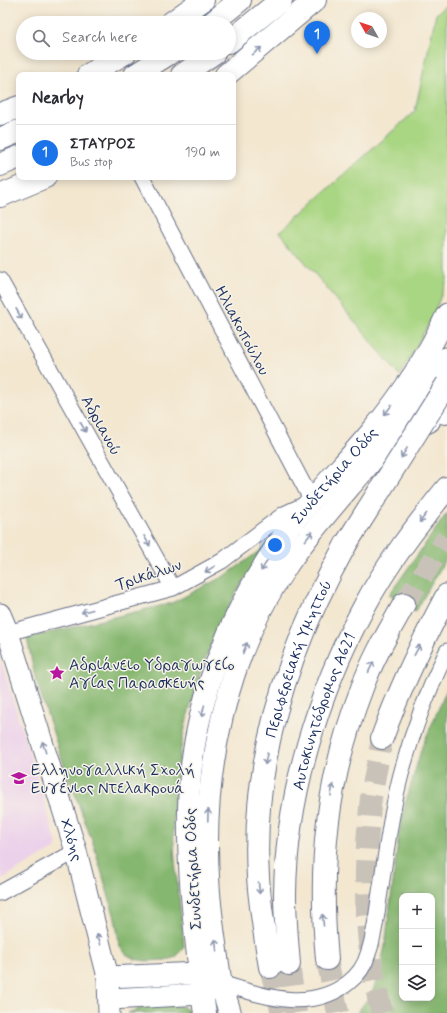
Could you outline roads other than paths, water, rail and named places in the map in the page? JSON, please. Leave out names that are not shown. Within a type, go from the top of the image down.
[{"type":"main road","points":[[181,16],[203,0]]},
{"type":"main road","points":[[221,16],[240,0]]},
{"type":"main road","points":[[236,36],[281,0]]},
{"type":"main road","points":[[230,72],[315,0]]},
{"type":"main road","points":[[93,72],[113,60]]},
{"type":"main road","points":[[140,72],[159,60]]},
{"type":"main road","points":[[186,72],[204,60]]},
{"type":"main road","points":[[0,114],[16,107]]},
{"type":"main road","points":[[0,139],[16,132]]},
{"type":"main road","points":[[0,165],[16,159]]},
{"type":"main road","points":[[0,196],[38,180]]},
{"type":"main road","name":"Συνδετήρια Οδός","points":[[221,983],[208,887],[209,799],[215,750],[221,719],[236,669],[256,620],[269,594],[289,564],[310,535],[390,439],[416,388],[447,314]]},
{"type":"main road","points":[[445,360],[416,388],[432,408],[446,413]]},
{"type":"main road","name":"Περιφερειακή Υμηττού","points":[[280,965],[262,921],[258,876],[258,829],[262,784],[269,738],[281,694],[293,655],[326,580],[346,544],[447,384]]},
{"type":"main road","name":"Συνδετήρια Οδός","points":[[204,1004],[199,973],[190,887],[189,793],[195,746],[206,697],[217,665],[242,604],[267,560],[292,524],[371,432],[416,388]]},
{"type":"main road","points":[[390,439],[446,413]]},
{"type":"main road","name":"Αυτοκινητόδρομος Α621","points":[[280,965],[287,858],[300,778],[314,726],[344,647],[364,606],[391,562],[447,488]]},
{"type":"main road","points":[[382,738],[396,698],[413,658],[447,595]]},
{"type":"main road","name":"Αυτοκινητόδρομος Α621","points":[[327,958],[323,912],[323,866],[327,820],[335,774],[347,730],[362,686],[382,644],[404,604]]},
{"type":"main road","name":"Χλόης","points":[[0,614],[4,634],[76,850],[108,977],[109,1006]]},
{"type":"main road","points":[[108,977],[199,973],[221,983],[230,1013]]},
{"type":"main road","points":[[109,1006],[204,1004],[221,983]]},
{"type":"street","name":"Ηλιακοπούλου","points":[[144,180],[312,501]]},
{"type":"street","name":"Αδριανού","points":[[0,280],[173,588]]},
{"type":"street","name":"Τρικάλων","points":[[4,634],[173,588],[222,561],[284,514],[312,501]]},
{"type":"street","points":[[221,983],[266,996],[294,1002],[307,1001],[324,997],[338,990],[349,983],[360,970],[368,955],[374,933],[388,834],[403,766],[422,709],[447,651]]},
{"type":"street","points":[[0,893],[76,850]]},
{"type":"tunnel","points":[[404,604],[447,538]]},
{"type":"tunnel","points":[[382,738],[371,798],[368,825],[366,906],[371,960],[382,1013]]},
{"type":"tunnel","points":[[327,959],[338,1013]]},
{"type":"tunnel","points":[[289,964],[296,1013]]},
{"type":"tunnel","points":[[270,967],[282,1013]]},
{"type":"place","name":"ΣΤΑΥΡΟΣ","points":[[317,54]]},
{"type":"place","name":"Αδριάνειο Υδραγωγείο Αγίας Παρασκευής","points":[[57,673]]},
{"type":"place","name":"Ελληνογαλλική Σχολή Ευγένιος Ντελακρουά","points":[[19,778]]}]
